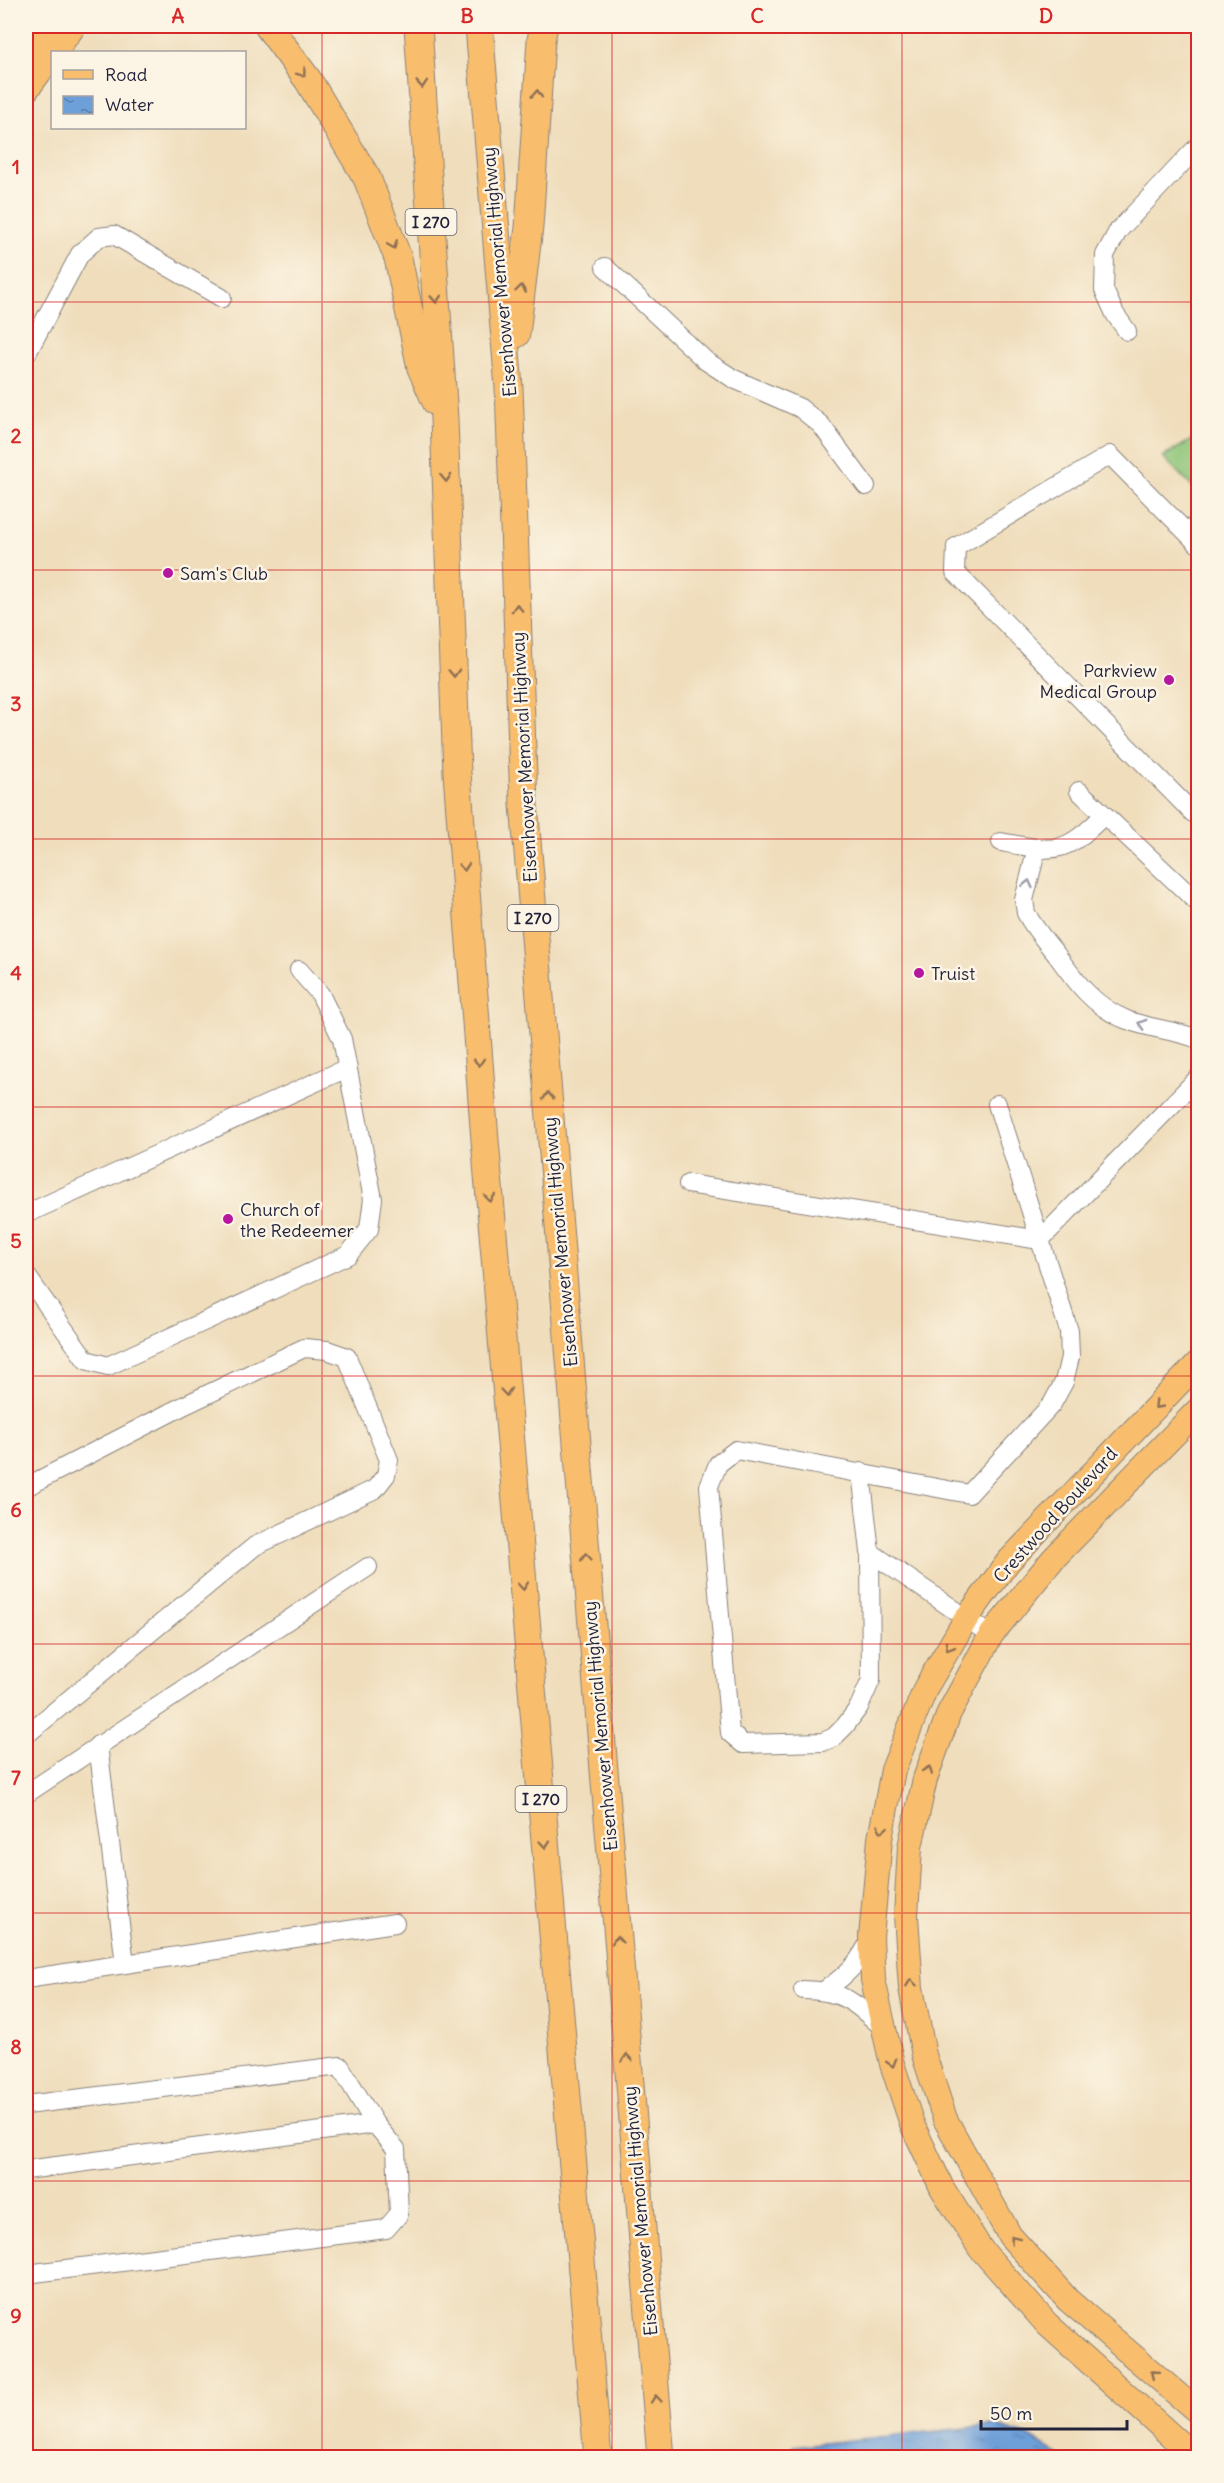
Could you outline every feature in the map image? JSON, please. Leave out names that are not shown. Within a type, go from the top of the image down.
[{"type":"highway","points":[[53,51],[72,26]]},
{"type":"highway","points":[[268,26],[308,80],[367,178],[398,258],[421,368],[444,419]]},
{"type":"highway","name":"I 270","points":[[418,26],[444,419],[458,773],[483,1116],[598,2457]]},
{"type":"highway","name":"Eisenhower Memorial Highway","points":[[478,26],[509,388],[524,804],[661,2457]]},
{"type":"highway","points":[[509,388],[529,227],[541,40],[544,26]]},
{"type":"highway","points":[[26,88],[51,54]]},
{"type":"main road","points":[[26,52],[41,26]]},
{"type":"main road","name":"Crestwood Boulevard","points":[[1196,2457],[1047,2324],[980,2248],[942,2188],[912,2124],[882,2027],[873,1980],[871,1937],[880,1839],[893,1770],[926,1687],[966,1619],[1008,1562],[1198,1363]]},
{"type":"main road","name":"Crestwood Boulevard","points":[[1198,1410],[1053,1559],[992,1635],[949,1713],[925,1779],[910,1847],[906,1916],[910,1988],[924,2055],[945,2120],[1010,2236],[1068,2300],[1198,2412]]},
{"type":"street","points":[[1127,331],[1115,314],[1104,290],[1105,255],[1118,231],[1198,146]]},
{"type":"street","points":[[26,355],[80,254],[99,237],[114,235],[222,298]]},
{"type":"street","points":[[605,267],[706,361],[734,379],[800,408],[821,425],[866,486]]},
{"type":"street","points":[[1198,544],[1110,455],[956,547],[956,572],[1193,813],[1198,814]]},
{"type":"street","points":[[1079,791],[1198,903]]},
{"type":"street","points":[[1001,842],[1047,850],[1070,845],[1104,815]]},
{"type":"street","points":[[1037,849],[1024,900],[1026,913],[1085,993],[1105,1010],[1125,1019],[1148,1027],[1178,1031],[1198,1039]]},
{"type":"street","points":[[26,1275],[86,1360],[108,1366],[348,1255],[369,1229],[373,1199],[342,1039],[320,994],[299,970]]},
{"type":"street","points":[[26,1214],[347,1068]]},
{"type":"street","points":[[1040,1240],[1198,1078]]},
{"type":"street","points":[[861,1472],[870,1552],[872,1680],[859,1707],[834,1737],[823,1742],[743,1744],[730,1732],[709,1486],[718,1464],[736,1450],[861,1472],[969,1494],[1052,1404],[1064,1382],[1070,1357],[1069,1331],[997,1104]]},
{"type":"street","points":[[688,1184],[1040,1240]]},
{"type":"street","points":[[26,1487],[181,1407],[304,1348],[327,1350],[346,1357],[389,1460],[386,1476],[375,1489],[255,1546],[26,1735]]},
{"type":"street","points":[[870,1552],[992,1635]]},
{"type":"street","points":[[26,1794],[368,1567]]},
{"type":"street","points":[[98,1745],[125,1964]]},
{"type":"street","points":[[26,1979],[395,1923]]},
{"type":"street","points":[[825,1990],[845,1976],[864,1955],[871,1937]]},
{"type":"street","points":[[803,1990],[825,1990],[847,1997],[882,2027]]},
{"type":"street","points":[[26,2105],[340,2066],[375,2124],[396,2149],[399,2214],[386,2229],[26,2274]]},
{"type":"street","points":[[26,2170],[375,2124]]},
{"type":"green space","points":[[1198,436],[1198,493],[1163,457]]},
{"type":"water","points":[[995,2425],[1028,2436],[1062,2457],[789,2457],[793,2446]]},
{"type":"place","name":"Sam's Club","points":[[168,573]]},
{"type":"place","name":"Parkview Medical Group","points":[[1169,680]]},
{"type":"place","name":"Truist","points":[[919,973]]},
{"type":"place","name":"Church of the Redeemer","points":[[228,1219]]}]
